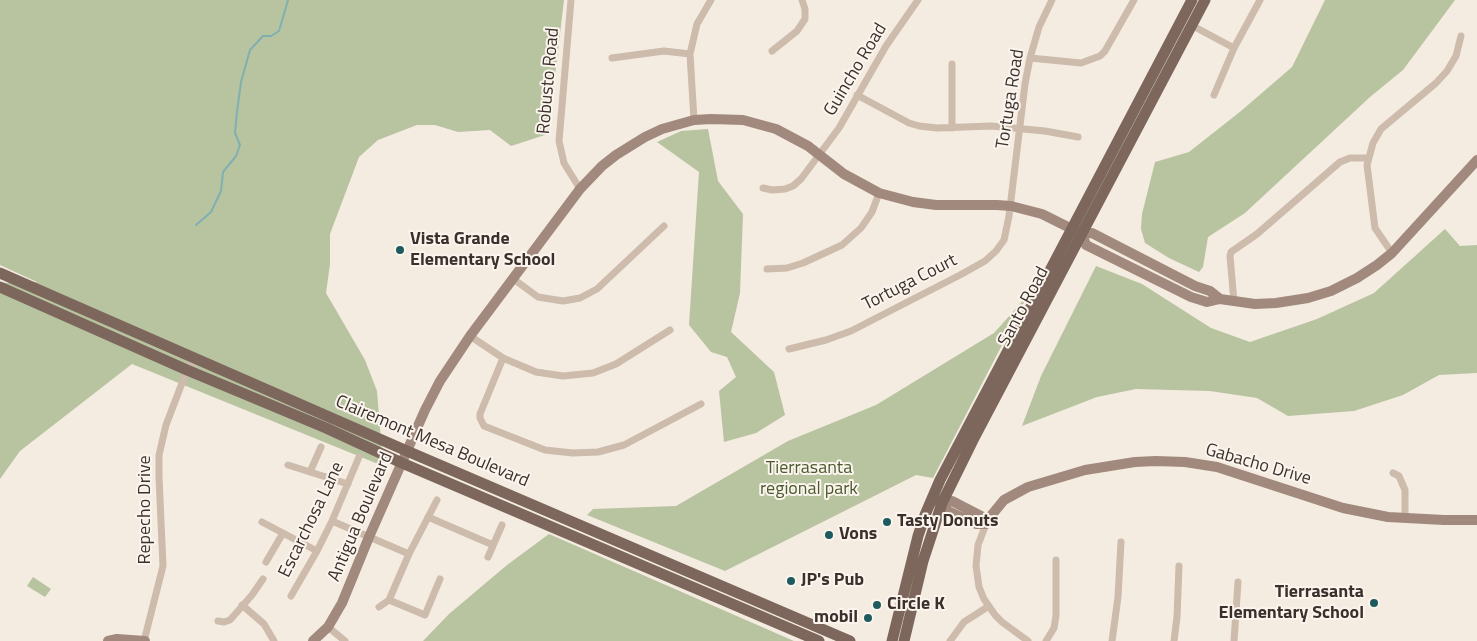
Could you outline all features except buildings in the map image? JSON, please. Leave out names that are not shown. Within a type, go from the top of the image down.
[{"type":"main road","name":"Santo Road","points":[[892,641],[911,561],[925,515],[937,501],[978,431],[1192,0]]},
{"type":"main road","name":"Santo Road","points":[[1077,232],[1205,0]]},
{"type":"main road","name":"Clairemont Mesa Boulevard","points":[[0,273],[407,451],[850,641]]},
{"type":"main road","name":"Clairemont Mesa Boulevard","points":[[0,287],[187,370],[326,428],[402,463],[819,641]]},
{"type":"main road","name":"Santo Road","points":[[904,641],[937,501]]},
{"type":"street","name":"Robusto Road","points":[[572,0],[558,141],[564,163],[580,189]]},
{"type":"street","points":[[694,120],[690,54],[697,24],[711,0]]},
{"type":"street","points":[[772,51],[797,31],[805,19],[805,8],[802,0]]},
{"type":"street","name":"Guincho Road","points":[[763,188],[772,190],[785,189],[801,179],[839,128],[886,46],[918,0]]},
{"type":"street","name":"Tortuga Road","points":[[1011,206],[1025,84],[1030,58],[1039,27],[1052,0]]},
{"type":"street","points":[[1030,58],[1081,63],[1100,56],[1105,51],[1134,0]]},
{"type":"street","points":[[1214,95],[1234,48],[1260,0]]},
{"type":"street","points":[[1191,25],[1234,48]]},
{"type":"street","points":[[1392,252],[1375,228],[1367,165],[1373,143],[1381,129],[1436,83],[1447,71],[1456,56],[1461,36]]},
{"type":"street","points":[[612,58],[664,51],[690,54]]},
{"type":"street","points":[[952,64],[952,128]]},
{"type":"street","points":[[857,95],[909,123],[937,128],[991,126],[1078,137]]},
{"type":"street","name":"Antigua Boulevard","points":[[313,641],[328,627],[342,603],[369,537],[440,381],[470,336],[580,189],[602,166],[616,155],[662,129],[694,120],[711,119],[743,120],[776,129],[818,154],[844,174],[879,193],[913,202],[936,205],[997,204],[1042,214],[1077,232],[1086,245],[1191,297],[1207,302],[1220,299],[1234,302],[1276,303],[1308,298],[1357,278],[1392,252],[1477,160]]},
{"type":"street","points":[[1234,302],[1231,252],[1256,234],[1340,162],[1350,158],[1369,158]]},
{"type":"street","points":[[767,269],[788,268],[803,264],[842,245],[861,228],[872,212],[879,193]]},
{"type":"street","name":"Tortuga Court","points":[[789,349],[826,340],[851,331],[984,261],[996,252],[1004,240],[1011,206]]},
{"type":"street","points":[[512,278],[538,296],[563,301],[580,298],[597,289],[664,226]]},
{"type":"street","points":[[470,336],[504,358],[536,372],[563,376],[593,373],[616,364],[670,330]]},
{"type":"street","points":[[504,358],[480,418],[484,426],[545,450],[573,453],[598,452],[624,445],[701,404]]},
{"type":"street","points":[[187,370],[192,363],[201,361]]},
{"type":"street","name":"Repecho Drive","points":[[144,641],[163,566],[158,477],[159,455],[166,425],[187,370]]},
{"type":"street","points":[[310,472],[322,447]]},
{"type":"street","name":"Escarchosa Lane","points":[[291,596],[332,521],[359,457]]},
{"type":"street","name":"Gabacho Drive","points":[[986,524],[1004,500],[1028,487],[1085,470],[1135,462],[1156,461],[1185,462],[1217,467],[1343,508],[1405,519],[1477,520]]},
{"type":"street","points":[[288,465],[348,484]]},
{"type":"street","points":[[1393,473],[1398,476],[1406,490],[1405,519]]},
{"type":"street","points":[[379,607],[389,600],[409,554],[437,500]]},
{"type":"street","points":[[937,501],[948,511],[976,524],[986,524],[978,545],[976,566],[980,587],[989,606],[1002,622],[1028,641]]},
{"type":"street","points":[[428,517],[493,546]]},
{"type":"street","points":[[332,521],[409,554]]},
{"type":"street","points":[[262,522],[317,551]]},
{"type":"street","points":[[488,557],[502,525]]},
{"type":"street","points":[[266,562],[283,533]]},
{"type":"street","points":[[1112,641],[1118,597],[1121,542]]},
{"type":"street","points":[[1046,641],[1054,628],[1056,616],[1056,560]]},
{"type":"street","points":[[1174,641],[1177,617],[1178,566]]},
{"type":"street","points":[[218,621],[230,620],[252,595],[263,578]]},
{"type":"street","points":[[389,600],[425,615],[440,579]]},
{"type":"street","points":[[1234,641],[1238,582]]},
{"type":"street","points":[[242,605],[264,624],[274,641]]},
{"type":"street","points":[[950,641],[964,622],[989,606]]},
{"type":"street","points":[[328,627],[344,641]]},
{"type":"street","points":[[108,641],[117,639],[144,641]]},
{"type":"green space","points":[[0,0],[564,0],[548,134],[511,146],[490,130],[458,132],[435,125],[417,125],[378,140],[359,157],[330,234],[330,264],[326,293],[365,360],[377,391],[383,466],[132,364],[20,451],[0,479],[0,283],[37,282],[0,265]]},
{"type":"green space","points":[[1325,0],[1455,0],[1403,70],[1370,97],[1245,213],[1208,237],[1203,267],[1199,272],[1169,258],[1145,243],[1141,229],[1142,214],[1155,162],[1189,152],[1292,67]]},
{"type":"green space","name":"Tierrasanta regional park","points":[[708,129],[718,181],[743,214],[740,293],[731,332],[774,372],[785,415],[756,433],[724,442],[719,391],[736,377],[727,357],[711,352],[689,325],[699,172],[657,142],[681,131]]},
{"type":"green space","points":[[1445,229],[1460,246],[1477,245],[1477,373],[1439,375],[1403,395],[1354,411],[1288,416],[1257,398],[1210,391],[1136,389],[1097,397],[1022,426],[1041,376],[1096,266],[1142,284],[1211,328],[1250,342],[1317,319],[1374,293]]},
{"type":"green space","name":"Tierrasanta regional park","points":[[1028,295],[933,478],[916,475],[725,571],[587,515],[593,509],[676,506],[788,441],[876,405],[994,333]]},
{"type":"green space","points":[[549,534],[794,641],[423,641],[449,614],[507,565]]},
{"type":"green space","points":[[33,577],[51,589],[45,597],[27,586]]},
{"type":"waterway","points":[[196,225],[211,212],[221,191],[223,172],[236,156],[240,145],[235,133],[237,112],[241,82],[250,50],[263,36],[271,36],[279,31],[288,0]]},
{"type":"place","name":"Vista Grande Elementary School","points":[[400,250]]},
{"type":"place","name":"Tasty Donuts","points":[[887,522]]},
{"type":"place","name":"Vons","points":[[829,535]]},
{"type":"place","name":"JP's Pub","points":[[791,581]]},
{"type":"place","name":"Tierrasanta Elementary School","points":[[1374,603]]},
{"type":"place","name":"Circle K","points":[[877,605]]},
{"type":"place","name":"mobil","points":[[868,618]]}]
